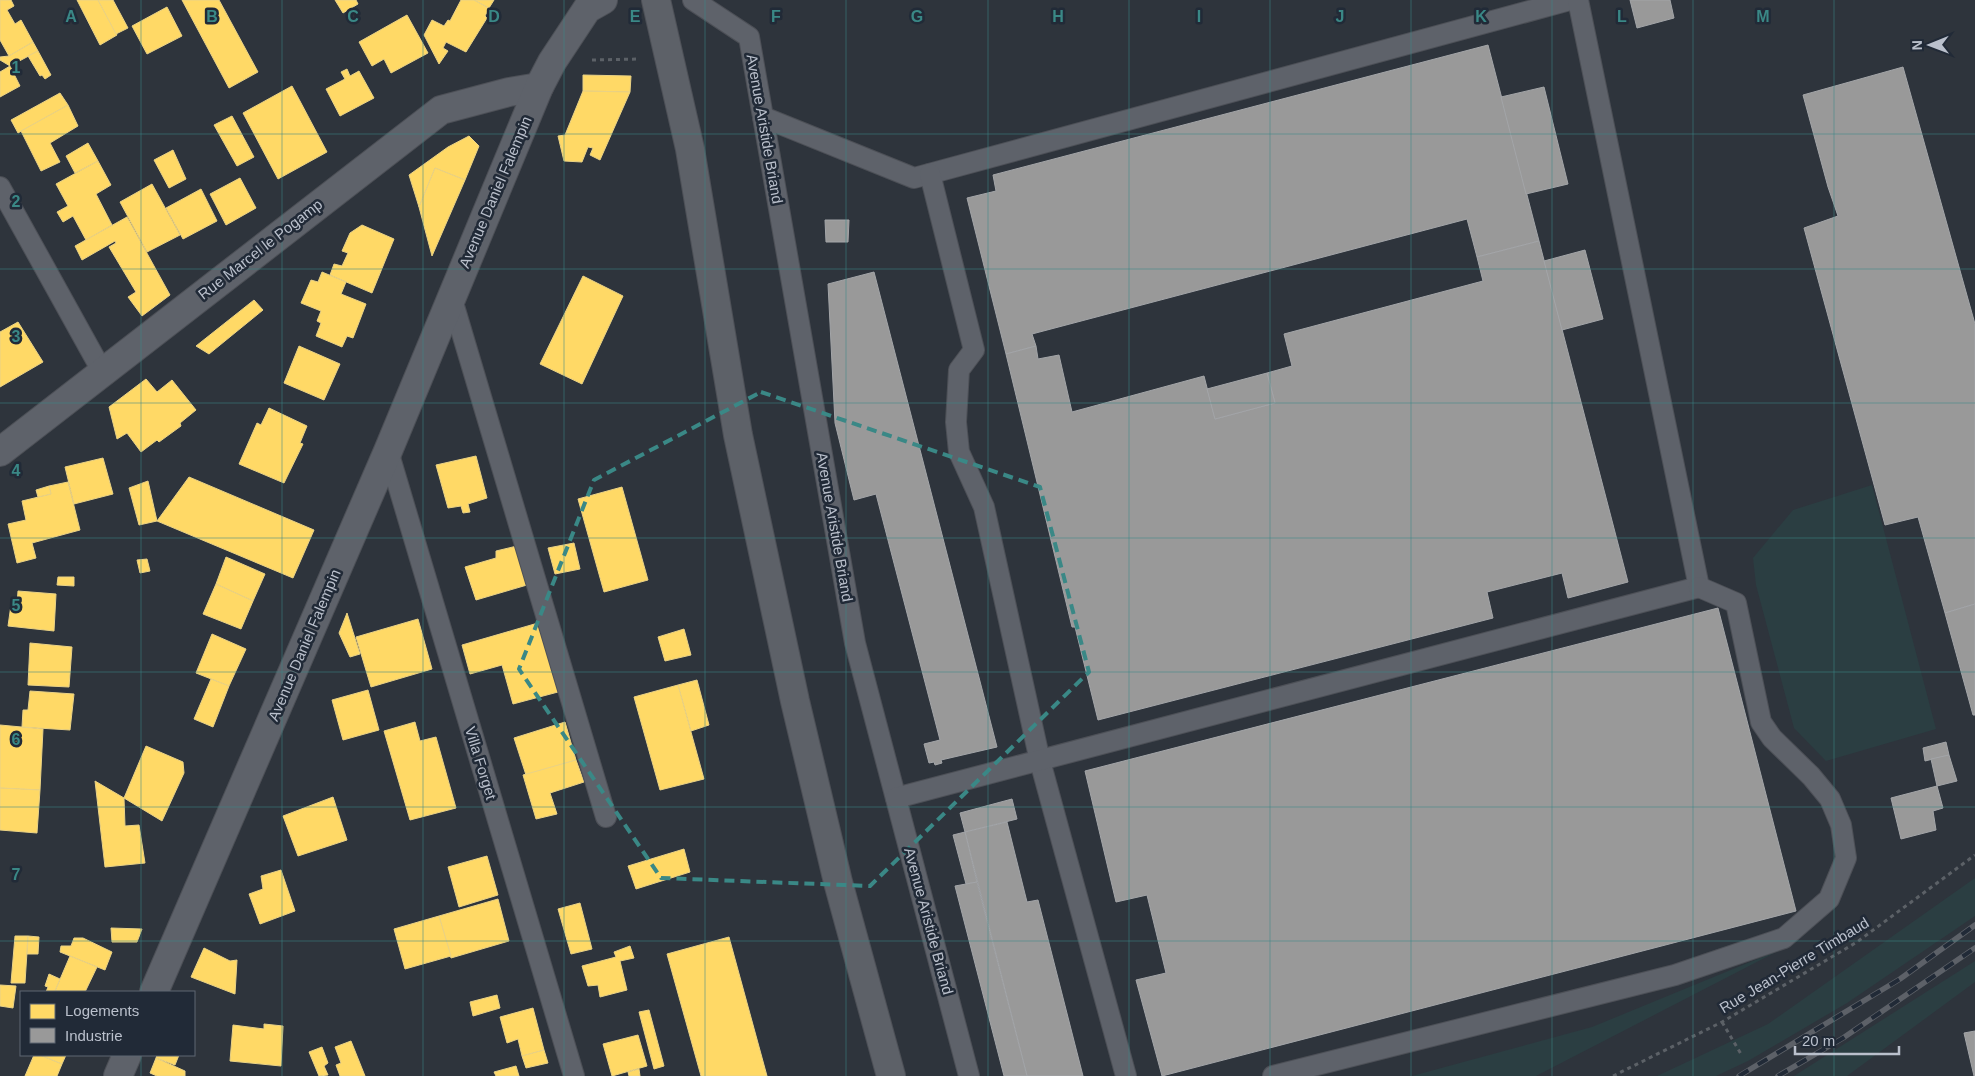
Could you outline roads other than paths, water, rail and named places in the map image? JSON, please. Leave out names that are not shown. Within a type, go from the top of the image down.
[{"type":"main road","points":[[656,0],[672,62],[690,149],[738,435],[791,682],[838,882],[891,1076]]},
{"type":"street","name":"Avenue Daniel Falempin","points":[[154,991],[388,451],[539,87],[552,62],[587,9],[603,0]]},
{"type":"street","name":"Rue Marcel le Pogamp","points":[[0,452],[102,370],[441,110],[509,92],[539,87]]},
{"type":"street","points":[[118,1076],[127,1056]]},
{"type":"lane","name":"Avenue Aristide Briand","points":[[693,0],[749,37],[855,643],[970,1076]]},
{"type":"lane","points":[[763,117],[914,178],[1570,0]]},
{"type":"lane","points":[[1578,0],[1699,588]]},
{"type":"lane","points":[[930,174],[974,350],[959,370],[956,422],[959,452],[984,507],[1040,761],[1126,1076]]},
{"type":"lane","points":[[0,187],[102,370]]},
{"type":"lane","points":[[451,296],[606,817]]},
{"type":"lane","name":"Villa Forget","points":[[388,451],[574,1076]]},
{"type":"lane","points":[[896,798],[1699,588],[1736,603],[1761,722],[1772,738],[1811,776],[1830,799],[1841,825],[1846,858],[1829,899],[1784,938],[1675,975],[1273,1076]]},
{"type":"railway","points":[[1739,1076],[1900,979],[1975,925]]},
{"type":"railway","points":[[1778,1076],[1843,1038],[1975,948]]}]
